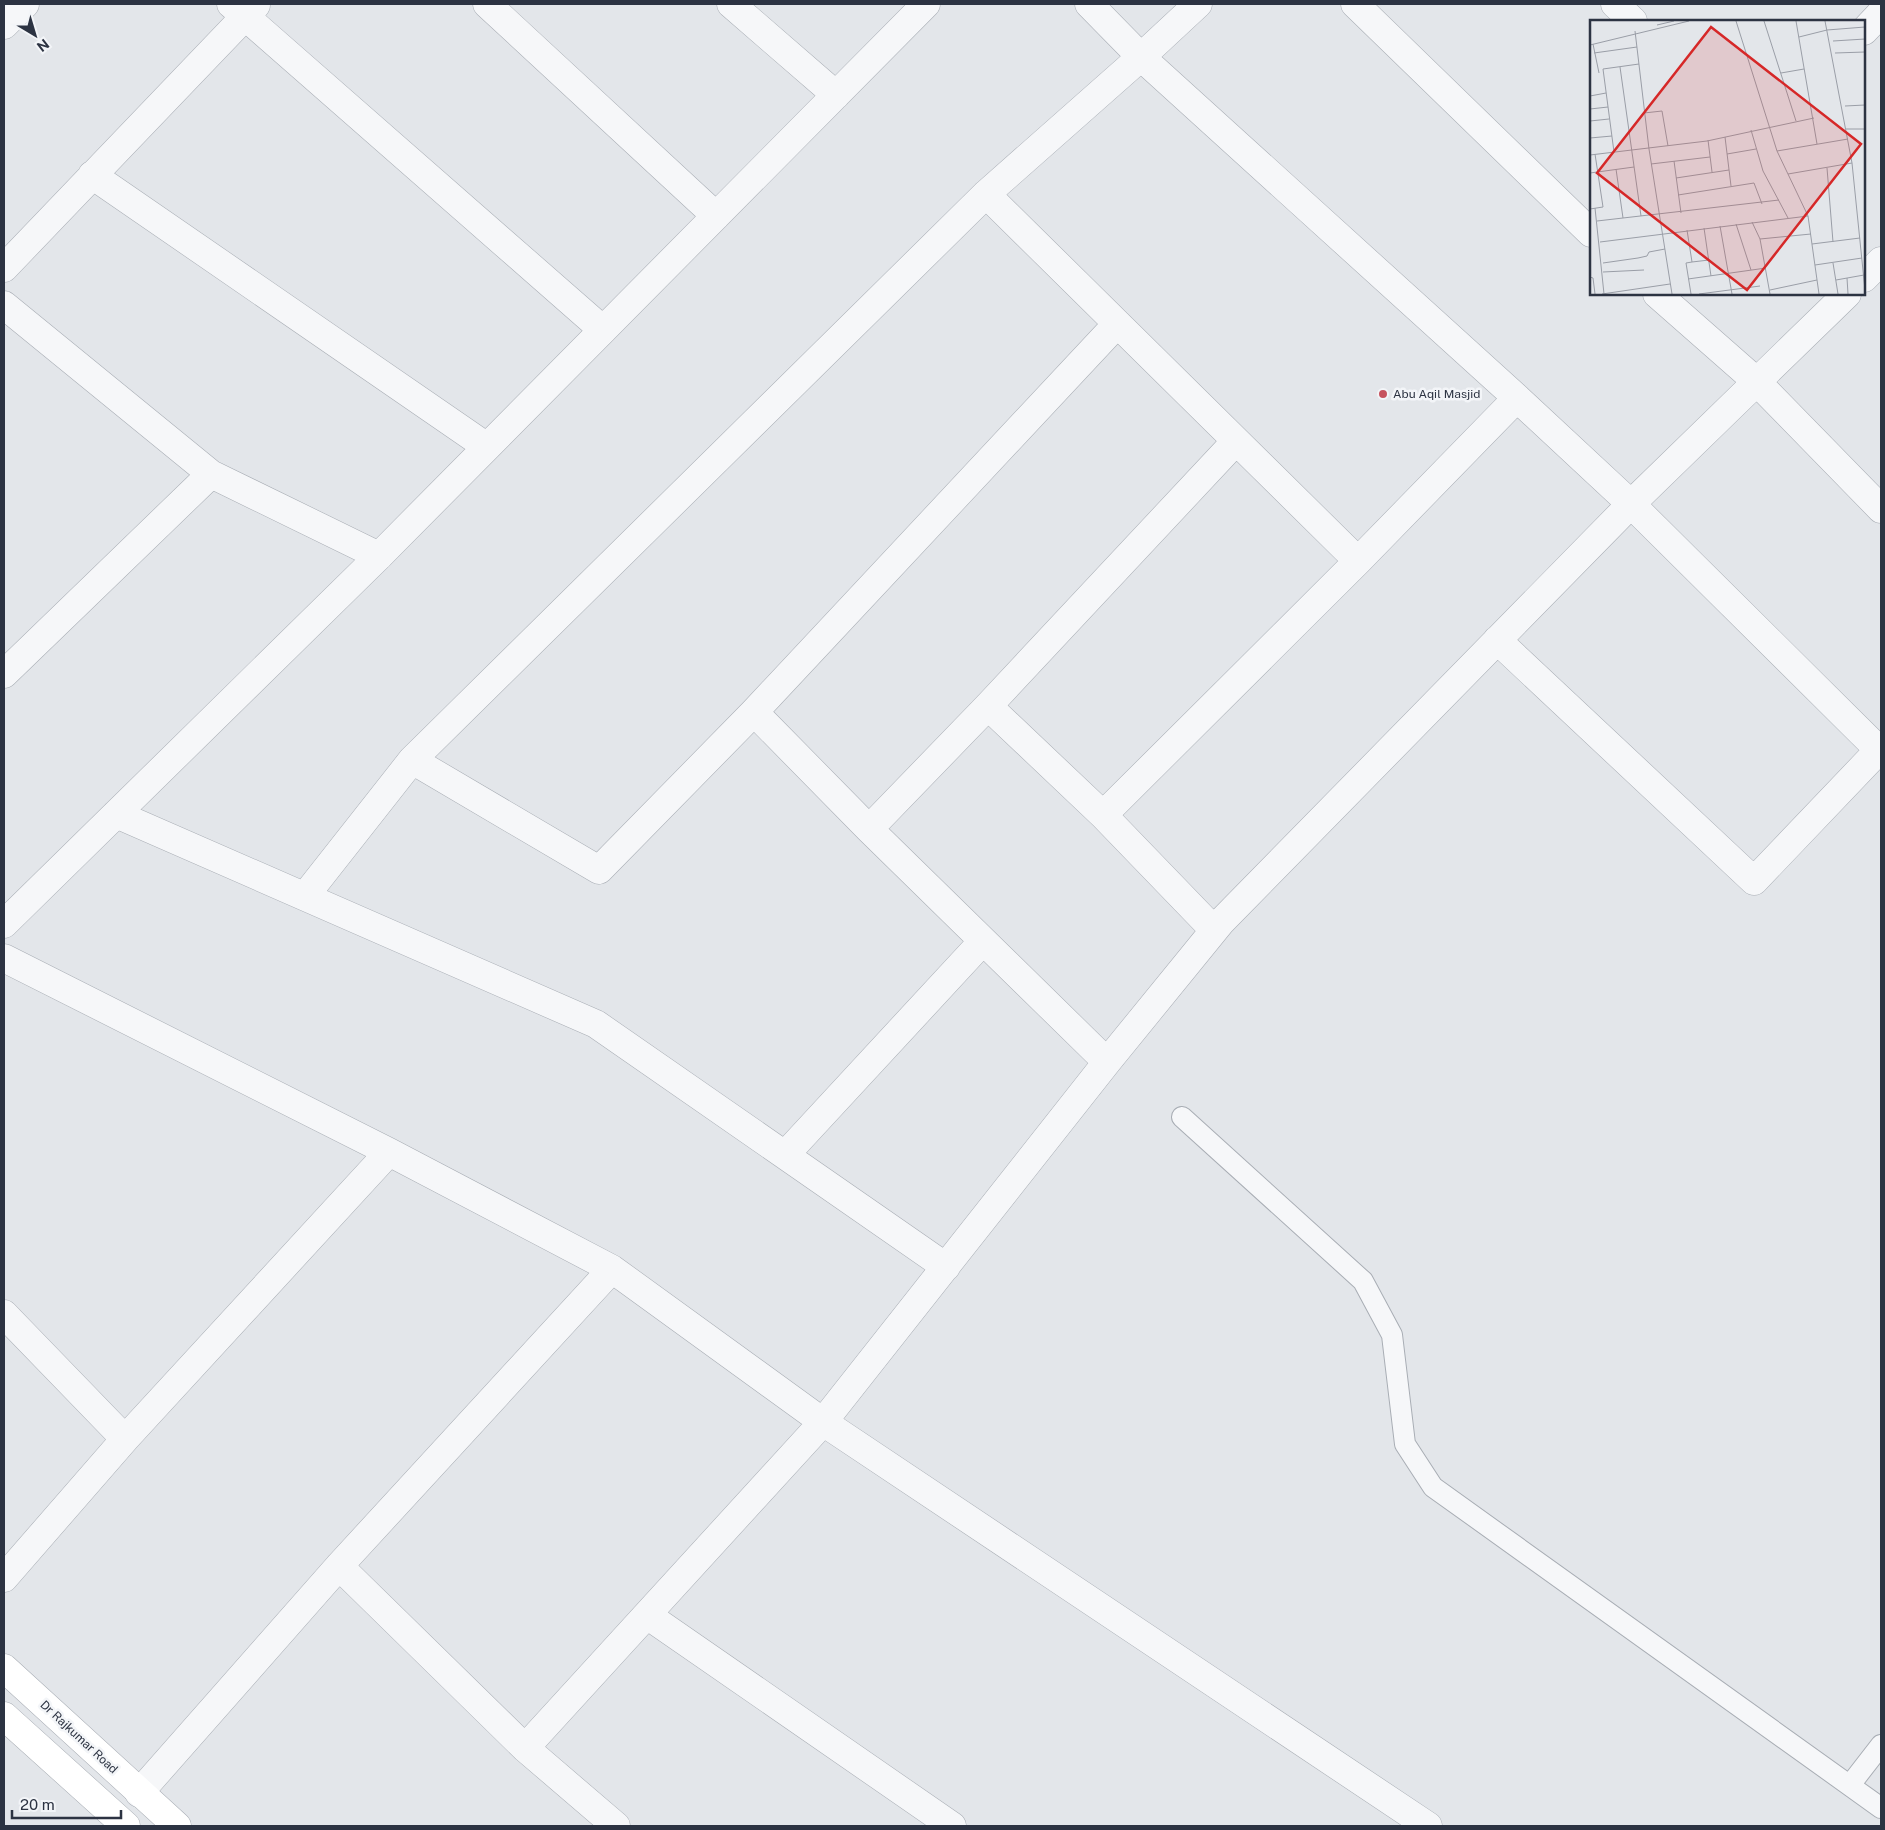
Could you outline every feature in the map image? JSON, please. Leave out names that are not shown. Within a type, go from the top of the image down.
[{"type":"main road","name":"Dr Rajkumar Road","points":[[4,1668],[177,1826]]},
{"type":"main road","points":[[4,1716],[126,1826]]},
{"type":"street","points":[[4,25],[25,4]]},
{"type":"street","points":[[487,4],[716,216]]},
{"type":"street","points":[[731,4],[836,96]]},
{"type":"street","points":[[4,924],[379,556],[926,4]]},
{"type":"street","points":[[1089,4],[1141,57],[1631,504],[1880,751],[1754,881],[1497,640]]},
{"type":"street","points":[[305,896],[412,760],[986,194],[1198,4]]},
{"type":"street","points":[[1355,4],[1590,231]]},
{"type":"street","points":[[1615,4],[1632,20]]},
{"type":"street","points":[[4,268],[92,175],[244,8],[603,330]]},
{"type":"street","points":[[1865,30],[1881,13]]},
{"type":"street","points":[[92,175],[487,447]]},
{"type":"street","points":[[986,194],[1358,561]]},
{"type":"street","points":[[1658,295],[1756,381],[1881,509]]},
{"type":"street","points":[[525,1748],[823,1422],[1107,1062],[1214,930],[1631,504],[1846,295]]},
{"type":"street","points":[[4,305],[211,474],[379,556]]},
{"type":"street","points":[[412,760],[599,870],[754,712],[1117,324]]},
{"type":"street","points":[[1103,815],[1358,561],[1517,398]]},
{"type":"street","points":[[869,829],[988,706],[1236,441]]},
{"type":"street","points":[[4,674],[211,474]]},
{"type":"street","points":[[988,706],[1103,815],[1214,930]]},
{"type":"street","points":[[754,712],[869,829],[1107,1062]]},
{"type":"street","points":[[116,814],[596,1024],[946,1267]]},
{"type":"street","points":[[785,1155],[984,941]]},
{"type":"street","points":[[4,958],[389,1152],[612,1269],[823,1422],[1428,1826]]},
{"type":"street","points":[[4,1578],[124,1439],[389,1152]]},
{"type":"street","points":[[139,1793],[339,1566],[612,1269]]},
{"type":"street","points":[[4,1314],[124,1439]]},
{"type":"street","points":[[339,1566],[525,1748],[616,1826]]},
{"type":"street","points":[[647,1615],[952,1826]]},
{"type":"lane","points":[[1182,1117],[1363,1281],[1392,1335],[1405,1444],[1433,1488],[1881,1808]]},
{"type":"lane","points":[[1850,1785],[1881,1745]]},
{"type":"place","name":"Abu Aqil Masjid","points":[[1383,394]]}]
